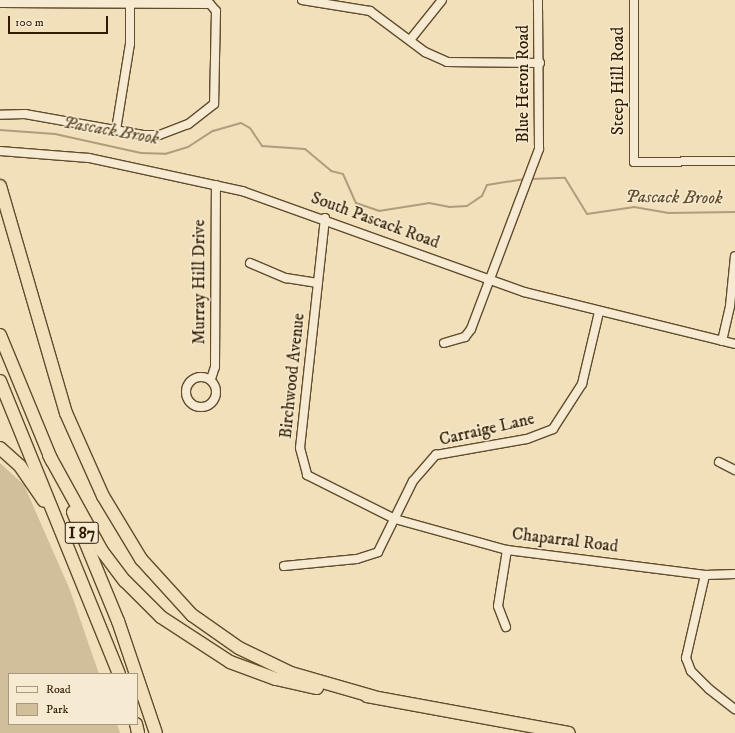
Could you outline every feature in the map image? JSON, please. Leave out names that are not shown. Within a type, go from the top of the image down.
[{"type":"highway","points":[[0,186],[62,403],[103,496],[141,559],[192,615],[239,648],[291,673],[374,698]]},
{"type":"highway","name":"I 87","points":[[0,335],[118,621],[136,673]]},
{"type":"highway","name":"I 87","points":[[0,381],[119,673]]},
{"type":"highway","points":[[0,448],[23,470],[61,528]]},
{"type":"highway","points":[[49,455],[109,561],[143,601],[170,625],[209,651],[253,672],[300,685],[569,733]]},
{"type":"highway","name":"I 87","points":[[138,680],[156,733]]},
{"type":"street","points":[[302,0],[360,4],[380,16],[436,59],[447,62],[540,63]]},
{"type":"street","points":[[410,40],[442,0]]},
{"type":"street","name":"Blue Heron Road","points":[[444,343],[464,337],[471,329],[530,175],[540,136],[538,0]]},
{"type":"street","name":"Steep Hill Road","points":[[634,0],[634,162],[735,161]]},
{"type":"street","points":[[0,4],[130,4],[215,6],[215,99],[208,111],[174,131],[143,135],[25,114],[0,114]]},
{"type":"street","points":[[116,130],[130,44],[130,4]]},
{"type":"street","name":"South Pascack Road","points":[[0,151],[89,158],[216,185],[325,218],[491,280],[599,312],[735,344]]},
{"type":"street","name":"Murray Hill Drive","points":[[211,380],[215,367],[216,185]]},
{"type":"street","name":"Birchwood Avenue","points":[[325,218],[301,462],[307,475],[395,519]]},
{"type":"street","points":[[722,341],[735,256]]},
{"type":"street","points":[[250,263],[286,278],[318,283]]},
{"type":"street","name":"Carraige Lane","points":[[284,566],[368,558],[378,552],[413,481],[436,455],[527,439],[553,429],[582,384],[599,312]]},
{"type":"street","points":[[719,462],[735,470]]},
{"type":"street","name":"Chaparral Road","points":[[395,519],[507,550],[705,575],[735,574]]},
{"type":"street","points":[[506,627],[498,606],[507,550]]},
{"type":"street","points":[[705,575],[686,658],[691,671],[704,685],[735,709]]},
{"type":"green space","points":[[0,463],[24,485],[70,590],[99,673],[8,673],[8,725],[117,725],[120,733],[0,733]]},
{"type":"waterway","name":"Pascack Brook","points":[[0,130],[55,134],[141,153],[165,154],[188,147],[213,131],[241,123],[250,128],[262,146],[305,149],[331,171],[343,174],[356,203],[379,211],[429,203],[449,207],[467,206],[482,196],[487,185],[524,179]]},
{"type":"waterway","name":"Pascack Brook","points":[[531,179],[565,178],[587,214],[634,207],[668,213],[735,212]]}]
